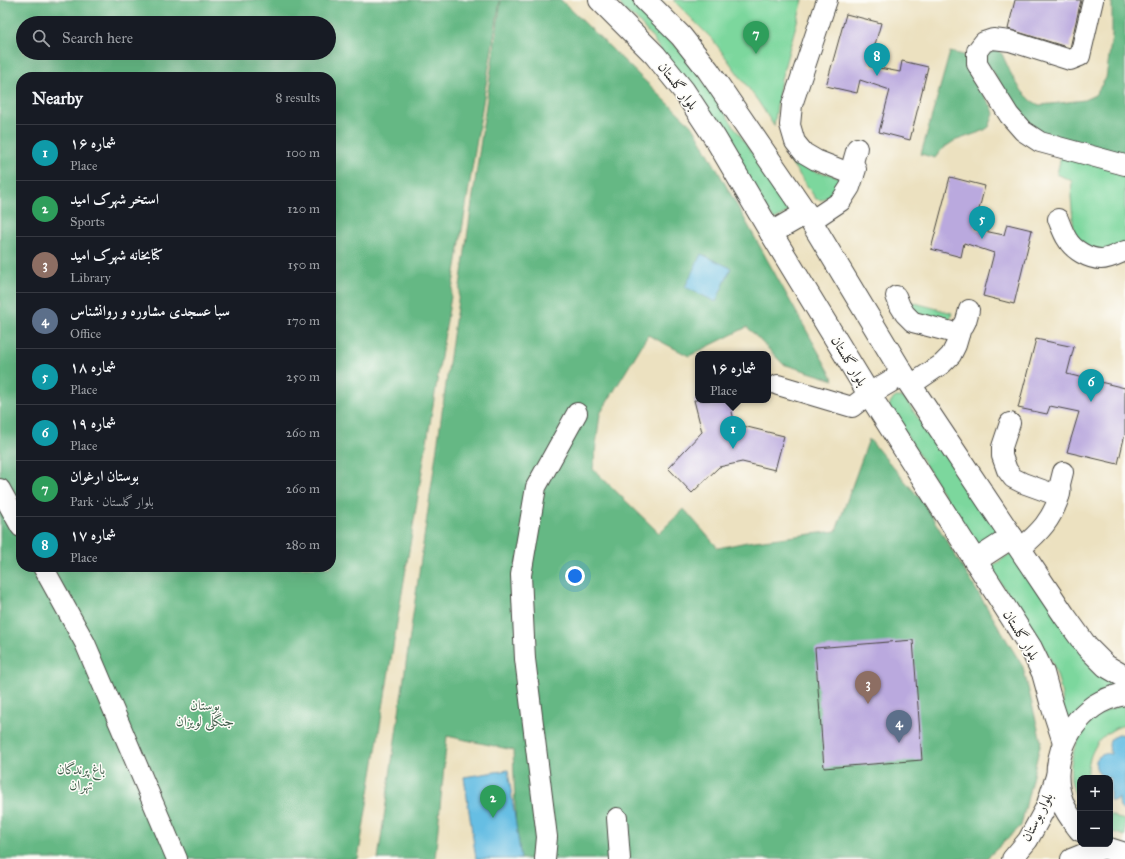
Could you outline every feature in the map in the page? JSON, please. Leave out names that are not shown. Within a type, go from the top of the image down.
[{"type":"main road","points":[[645,0],[681,36],[708,70],[809,217],[907,379],[1064,616],[1087,647],[1106,666],[1125,677]]},
{"type":"main road","name":"بلوار گلستان","points":[[605,2],[655,55],[684,91],[716,138],[771,233],[869,394],[1031,648],[1043,673],[1064,742]]},
{"type":"main road","points":[[771,233],[809,217]]},
{"type":"main road","points":[[869,394],[907,379]]},
{"type":"main road","points":[[975,560],[1016,543]]},
{"type":"main road","points":[[1077,826],[1070,818],[1063,804],[1059,789],[1059,757],[1064,742],[1072,728],[1082,716],[1109,698],[1125,694]]},
{"type":"street","points":[[827,0],[792,105],[790,125],[795,142],[804,153],[816,160],[855,172]]},
{"type":"street","points":[[1093,0],[1080,56],[1070,60],[1010,41],[992,39],[984,42],[977,51],[977,64],[1009,115],[1023,131],[1040,142],[1125,165]]},
{"type":"street","points":[[809,217],[841,201],[850,187],[855,172],[853,162],[862,149]]},
{"type":"street","points":[[1058,219],[1061,229],[1068,241],[1077,250],[1089,257],[1102,259],[1112,257],[1125,251]]},
{"type":"street","points":[[896,296],[905,314],[913,322],[962,320],[956,345],[951,355],[942,364],[907,379]]},
{"type":"street","points":[[778,384],[852,407],[869,394]]},
{"type":"street","points":[[545,859],[547,837],[525,659],[521,575],[536,487],[577,412]]},
{"type":"street","points":[[1010,423],[1002,447],[1002,456],[1007,470],[1013,478],[1023,483],[1064,484],[1053,513],[1045,526],[1036,535],[1016,543]]},
{"type":"street","points":[[0,489],[16,518]]},
{"type":"street","points":[[46,572],[85,643],[177,859]]},
{"type":"street","name":"بلوار بوستان","points":[[1012,859],[1028,840],[1046,808],[1058,773]]},
{"type":"street","points":[[617,818],[620,859]]},
{"type":"street","points":[[1071,859],[1081,855],[1110,849]]},
{"type":"green space","name":"بوستان جنگلی لویزان","points":[[0,0],[500,0],[358,859],[0,859]]},
{"type":"green space","points":[[501,0],[561,0],[694,128],[834,380],[783,364],[747,327],[699,351],[695,351],[695,353],[689,356],[648,335],[600,414],[593,469],[659,533],[684,509],[718,548],[747,542],[836,531],[869,439],[923,502],[1023,667],[1041,741],[1021,826],[986,859],[517,859],[513,750],[447,736],[435,859],[378,859]]},
{"type":"green space","points":[[622,0],[630,0],[642,14],[682,52],[791,210],[774,220],[651,36],[635,18],[625,11],[620,4]]},
{"type":"green space","points":[[673,0],[803,0],[781,79],[774,126],[758,101],[713,40]]},
{"type":"green space","points":[[1110,0],[1125,0],[1125,159],[1043,136],[1024,120],[982,56],[984,49],[996,48],[1002,54],[1012,76],[1022,91],[1032,101],[1039,105],[1084,100],[1095,95],[1106,78],[1112,35],[1112,4]]},
{"type":"green space","points":[[950,52],[964,55],[970,73],[992,107],[994,114],[989,127],[983,131],[954,141],[942,149],[935,158],[921,154]]},
{"type":"green space","points":[[1062,152],[1125,169],[1125,245],[1093,254],[1074,233],[1071,197],[1072,181],[1057,174]]},
{"type":"green space","points":[[794,155],[804,166],[816,172],[838,177],[840,181],[836,190],[822,200],[816,199],[788,158]]},
{"type":"green space","points":[[908,301],[952,313],[949,322],[918,314],[909,305]]},
{"type":"green space","points":[[896,397],[901,397],[906,400],[940,451],[954,462],[1000,535],[978,549],[889,407],[891,401]]},
{"type":"green space","points":[[1011,553],[1125,686],[1061,734],[1063,706],[1061,690],[1051,660],[991,567]]},
{"type":"green space","points":[[1125,703],[1125,725],[1109,732],[1097,744],[1092,752],[1088,775],[1077,775],[1077,797],[1071,781],[1071,762],[1073,752],[1081,734],[1087,726],[1094,719]]},
{"type":"green space","points":[[1113,816],[1125,820],[1125,836],[1113,832]]},
{"type":"water","points":[[701,254],[731,268],[716,302],[685,287]]},
{"type":"water","points":[[1117,735],[1125,735],[1125,812],[1120,808],[1119,798],[1113,801],[1113,775],[1101,775],[1096,767],[1097,759],[1100,756],[1111,754],[1109,744],[1110,741]]},
{"type":"water","points":[[508,770],[521,859],[476,859],[464,777]]},
{"type":"building","points":[[1015,0],[1081,0],[1070,48],[1008,29]]},
{"type":"building","points":[[846,14],[881,23],[869,66],[900,72],[902,61],[928,67],[910,140],[879,132],[890,90],[860,80],[857,93],[826,86]]},
{"type":"building","points":[[950,177],[985,186],[974,229],[1004,235],[1007,224],[1032,230],[1014,304],[983,296],[994,253],[964,243],[961,257],[931,249]]},
{"type":"building","points":[[1036,339],[1074,347],[1067,374],[1125,388],[1125,434],[1118,464],[1067,452],[1079,412],[1050,406],[1047,414],[1018,408]]},
{"type":"building","points":[[694,400],[695,403],[730,403],[735,424],[784,436],[775,470],[742,462],[719,467],[692,493],[668,468],[702,432]]},
{"type":"building","points":[[913,640],[922,760],[824,768],[815,648]]},
{"type":"place","name":"بوستان ارغوان","points":[[756,54]]},
{"type":"place","name":"شماره ۱۷","points":[[877,76]]},
{"type":"place","name":"شماره ۱۸","points":[[982,239]]},
{"type":"place","name":"شماره ۱۹","points":[[1091,402]]},
{"type":"place","name":"شماره ۱۶","points":[[733,449]]},
{"type":"place","name":"کتابخانه شهرک امید","points":[[868,704]]},
{"type":"place","name":"سبا عسجدی مشاوره و روانشناس","points":[[899,743]]},
{"type":"place","name":"استخر شهرک امید","points":[[493,818]]},
{"type":"park label","name":"باغ پرندگان تهران","points":[[81,778]]}]
